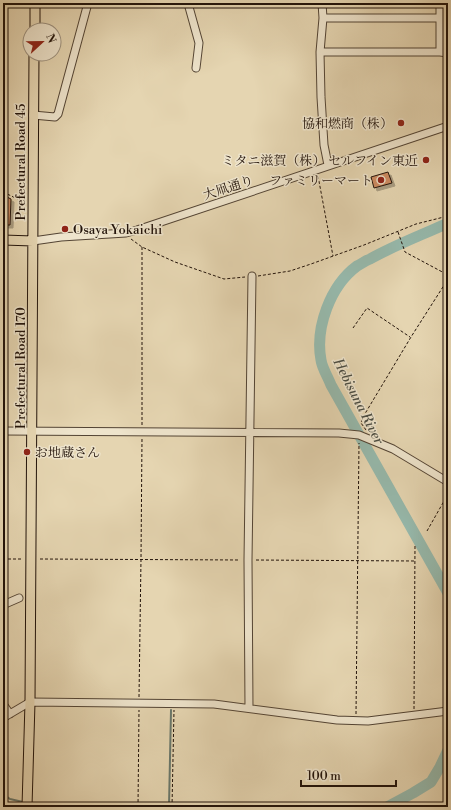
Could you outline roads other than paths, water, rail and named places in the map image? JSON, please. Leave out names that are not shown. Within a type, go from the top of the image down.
[{"type":"main road","points":[[35,3],[35,22]]},
{"type":"main road","name":"Prefectural Road 45","points":[[3,240],[33,241],[34,62]]},
{"type":"main road","name":"Prefectural Road 170","points":[[27,807],[30,702],[33,241]]},
{"type":"street","points":[[33,115],[55,117],[58,114],[88,3]]},
{"type":"street","points":[[187,3],[199,43],[196,68]]},
{"type":"street","points":[[322,3],[320,52],[321,97],[324,145],[328,165]]},
{"type":"street","points":[[440,3],[440,52]]},
{"type":"street","points":[[322,18],[440,18]]},
{"type":"street","points":[[320,52],[448,53]]},
{"type":"street","name":"大凧通り","points":[[33,241],[61,237],[126,233],[137,230],[448,126]]},
{"type":"street","points":[[248,708],[248,560],[252,276]]},
{"type":"street","points":[[3,431],[339,433],[359,435],[393,449],[448,482]]},
{"type":"street","points":[[3,605],[19,598]]},
{"type":"street","points":[[3,718],[30,702],[214,704],[337,720],[356,721],[414,716],[448,711]]},
{"type":"street","points":[[3,704],[10,714]]},
{"type":"waterway","name":"Hebisuna River","points":[[448,223],[379,254],[357,266],[347,274],[332,296],[327,308],[320,335],[322,363],[331,385],[448,593]]},
{"type":"waterway","points":[[169,807],[171,710]]},
{"type":"waterway","name":"Hebisuna River","points":[[387,807],[431,782],[448,750]]},
{"type":"waterway","points":[[3,794],[10,799],[23,802]]},
{"type":"waterway","points":[[33,803],[55,803],[65,807]]},
{"type":"place","name":"協和燃商（株）","points":[[401,123]]},
{"type":"place","name":"ミタニ滋賀（株） セルフイン東近","points":[[426,160]]},
{"type":"place","name":"ファミリーマート","points":[[381,180]]},
{"type":"place","name":"Osaya Yokaichi","points":[[65,229]]},
{"type":"place","name":"お地蔵さん","points":[[27,452]]}]
